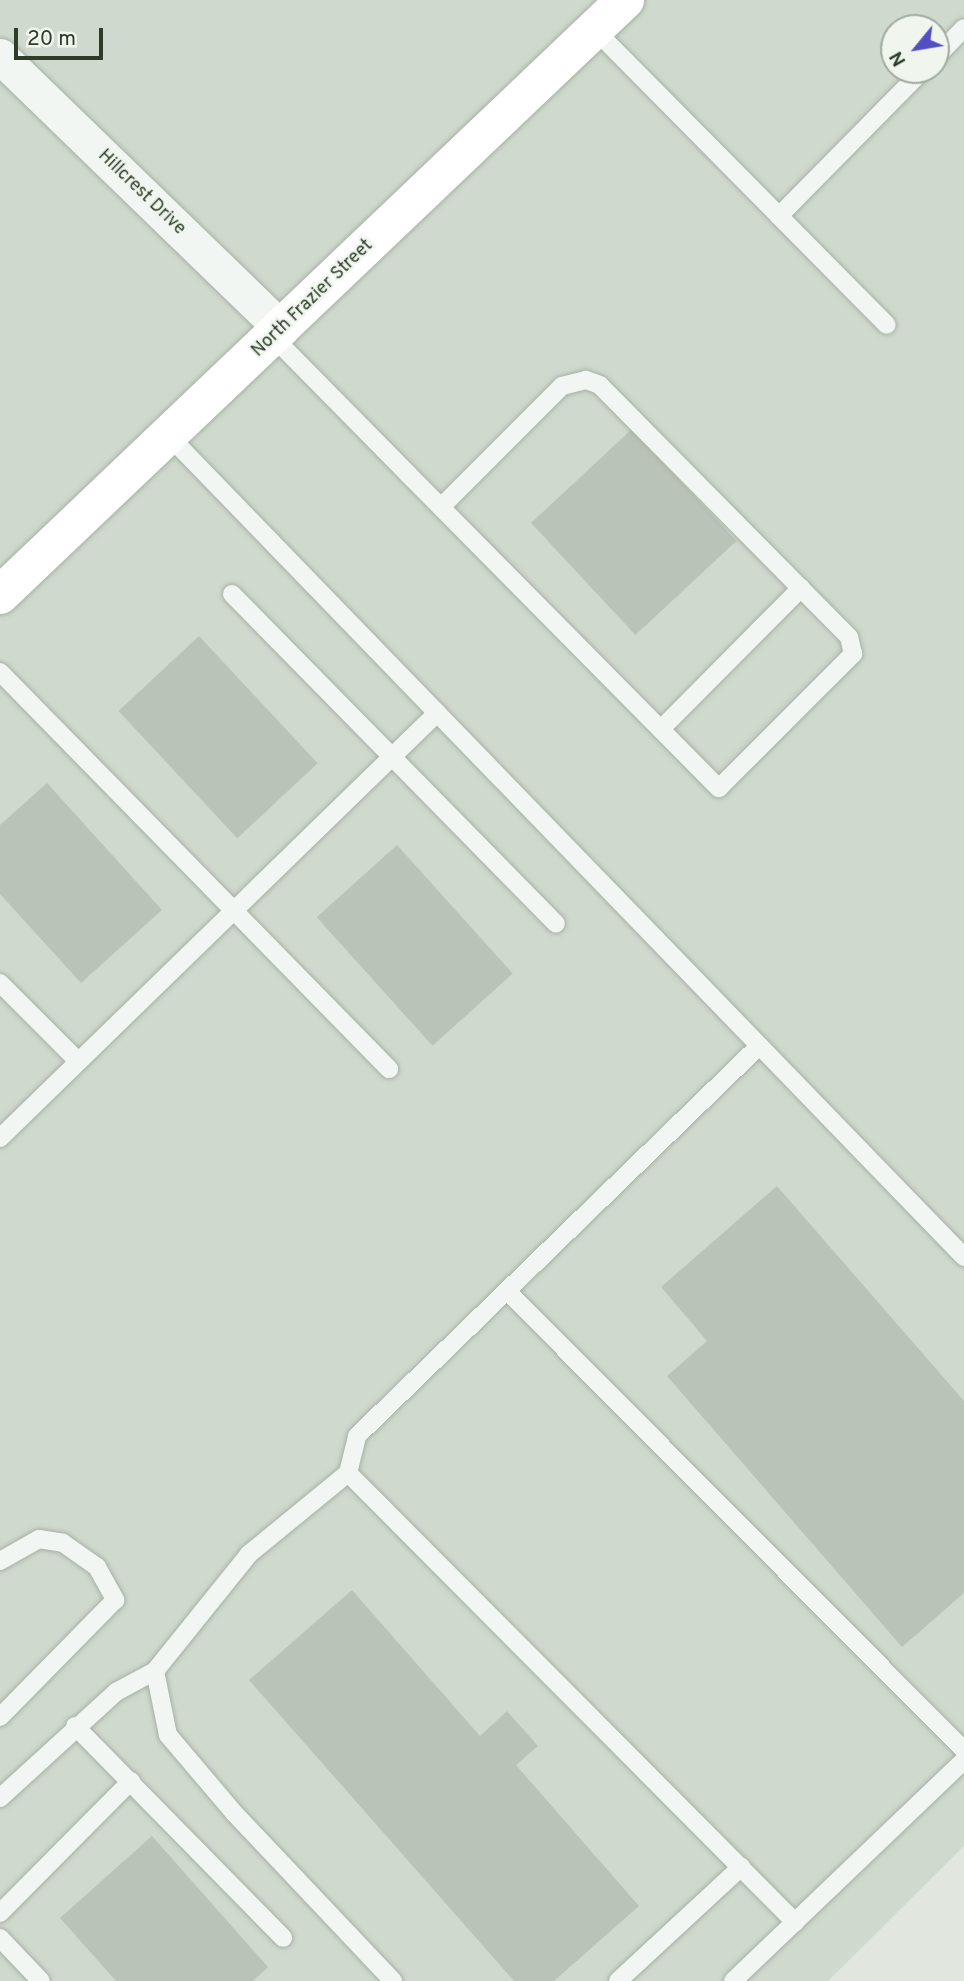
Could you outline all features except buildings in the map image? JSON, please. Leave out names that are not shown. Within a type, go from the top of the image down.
[{"type":"main road","name":"North Frazier Street","points":[[0,595],[625,0]]},
{"type":"street","name":"Hillcrest Drive","points":[[0,56],[277,333]]},
{"type":"lane","points":[[950,42],[964,28]]},
{"type":"lane","points":[[594,29],[887,325]]},
{"type":"lane","points":[[779,216],[909,84]]},
{"type":"lane","points":[[277,333],[441,507],[719,788],[846,664],[853,654],[849,637],[600,385],[586,380],[562,386],[441,507]]},
{"type":"lane","points":[[169,436],[964,1257]]},
{"type":"lane","points":[[661,729],[801,589]]},
{"type":"lane","points":[[232,594],[555,924]]},
{"type":"lane","points":[[0,672],[234,906],[389,1069]]},
{"type":"lane","points":[[0,1138],[234,906],[437,713]]},
{"type":"lane","points":[[0,983],[78,1061]]},
{"type":"lane","points":[[0,1798],[75,1726],[116,1692],[155,1671],[249,1554],[348,1473],[357,1436],[759,1046]]},
{"type":"lane","points":[[507,1291],[964,1750]]},
{"type":"lane","points":[[348,1473],[795,1922]]},
{"type":"lane","points":[[0,1561],[39,1539],[63,1543],[97,1567],[116,1600],[0,1717]]},
{"type":"lane","points":[[155,1671],[168,1735],[393,1981]]},
{"type":"lane","points":[[75,1726],[283,1938]]},
{"type":"lane","points":[[733,1981],[964,1760]]},
{"type":"lane","points":[[0,1913],[131,1781]]},
{"type":"lane","points":[[618,1981],[741,1867]]},
{"type":"lane","points":[[0,1938],[41,1981]]},
{"type":"shaded area","points":[[0,0],[964,0],[964,1846],[828,1981],[0,1981]]}]
